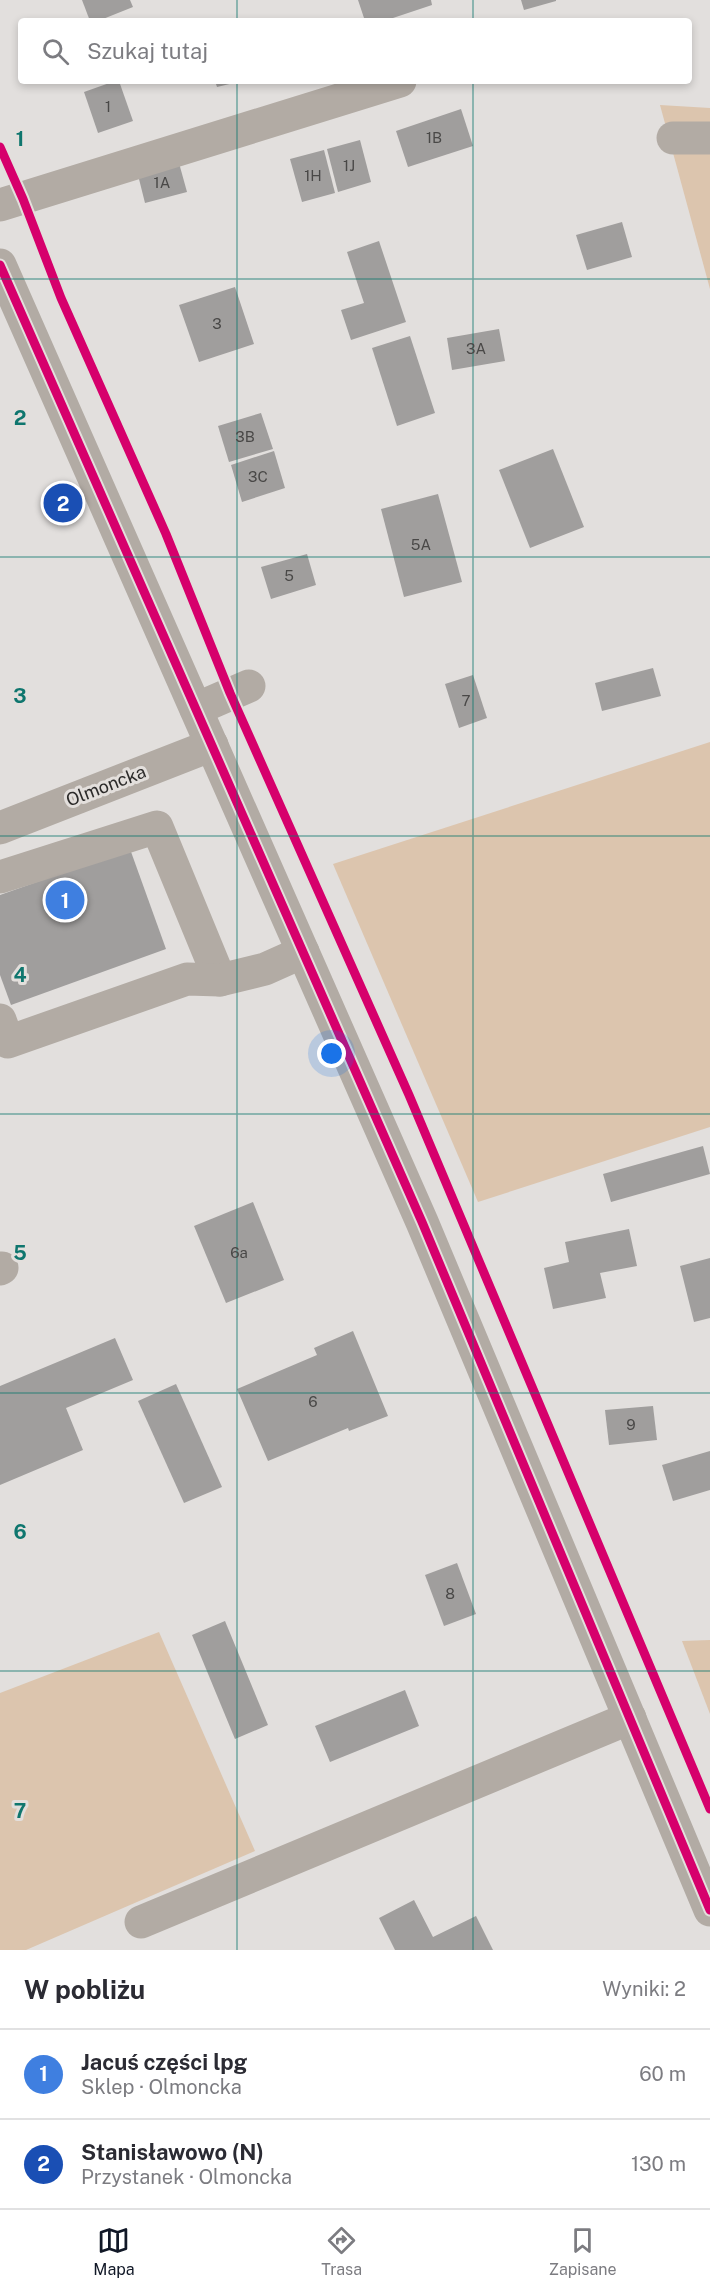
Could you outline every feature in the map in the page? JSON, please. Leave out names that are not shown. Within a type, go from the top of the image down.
[{"type":"street","points":[[0,205],[390,84]]},
{"type":"street","points":[[673,138],[710,138]]},
{"type":"street","points":[[0,265],[422,1222],[710,1910]]},
{"type":"street","points":[[196,709],[249,686]]},
{"type":"street","name":"Olmoncka","points":[[0,828],[212,745]]},
{"type":"street","points":[[0,877],[157,827],[220,980]]},
{"type":"street","points":[[0,1020],[8,1042],[187,979],[220,980],[265,969],[303,952]]},
{"type":"street","points":[[141,1922],[630,1718]]},
{"type":"shaded area","points":[[660,105],[710,108],[710,289]]},
{"type":"shaded area","points":[[710,742],[710,1127],[478,1202],[333,864]]},
{"type":"shaded area","points":[[159,1632],[255,1851],[26,1950],[0,1950],[0,1693]]},
{"type":"shaded area","points":[[710,1640],[710,1714],[682,1641]]},
{"type":"building","points":[[82,0],[130,0],[133,7],[106,18],[89,18]]},
{"type":"building","points":[[358,0],[431,0],[432,5],[393,18],[364,18]]},
{"type":"building","points":[[521,0],[556,0],[556,1],[524,10]]},
{"type":"building","points":[[107,84],[120,84],[133,121],[98,133],[84,92]]},
{"type":"building","points":[[461,109],[473,146],[408,167],[396,131]]},
{"type":"building","points":[[360,140],[371,182],[338,192],[327,149]]},
{"type":"building","points":[[324,150],[335,193],[302,202],[290,159]]},
{"type":"building","points":[[179,163],[187,192],[145,203],[138,175]]},
{"type":"building","points":[[622,222],[632,257],[587,270],[576,235]]},
{"type":"building","points":[[379,241],[406,322],[351,340],[341,310],[364,303],[347,252]]},
{"type":"building","points":[[235,287],[254,344],[199,362],[179,305]]},
{"type":"building","points":[[499,329],[505,361],[452,370],[447,338]]},
{"type":"building","points":[[410,336],[435,413],[397,426],[372,348]]},
{"type":"building","points":[[261,413],[273,449],[229,462],[218,426]]},
{"type":"building","points":[[553,449],[584,527],[530,548],[499,470]]},
{"type":"building","points":[[274,451],[285,488],[242,502],[231,465]]},
{"type":"building","points":[[438,494],[462,582],[404,597],[381,509]]},
{"type":"building","points":[[307,554],[316,585],[271,599],[261,567]]},
{"type":"building","points":[[653,668],[661,696],[602,711],[595,683]]},
{"type":"building","points":[[473,675],[487,718],[459,728],[445,684]]},
{"type":"building","points":[[130,849],[166,949],[11,1005],[0,975],[0,895]]},
{"type":"building","points":[[703,1146],[710,1174],[611,1202],[603,1174]]},
{"type":"building","points":[[253,1202],[284,1280],[226,1303],[194,1226]]},
{"type":"building","points":[[629,1229],[637,1266],[600,1273],[606,1298],[553,1309],[544,1268],[569,1262],[565,1242]]},
{"type":"building","points":[[710,1258],[710,1318],[694,1322],[680,1266]]},
{"type":"building","points":[[353,1331],[388,1416],[349,1431],[348,1428],[268,1461],[237,1389],[317,1355],[314,1348]]},
{"type":"building","points":[[115,1338],[133,1380],[66,1408],[83,1450],[0,1485],[0,1386]]},
{"type":"building","points":[[176,1384],[222,1487],[184,1503],[138,1401]]},
{"type":"building","points":[[653,1406],[657,1440],[609,1445],[605,1410]]},
{"type":"building","points":[[710,1451],[710,1490],[673,1501],[662,1465]]},
{"type":"building","points":[[457,1563],[476,1614],[444,1626],[425,1575]]},
{"type":"building","points":[[225,1621],[268,1725],[235,1739],[192,1635]]},
{"type":"building","points":[[405,1690],[419,1726],[330,1762],[315,1726]]},
{"type":"building","points":[[414,1900],[433,1937],[476,1916],[493,1950],[395,1950],[379,1918]]},
{"type":"cycle path","points":[[0,147],[23,199],[61,298],[166,534],[230,693],[409,1095],[710,1809]]},
{"type":"cycle path","points":[[0,265],[422,1222],[710,1910]]},
{"type":"place","name":"Stanisławowo (N)","points":[[63,503]]},
{"type":"place","name":"Jacuś części lpg","points":[[65,900]]}]
